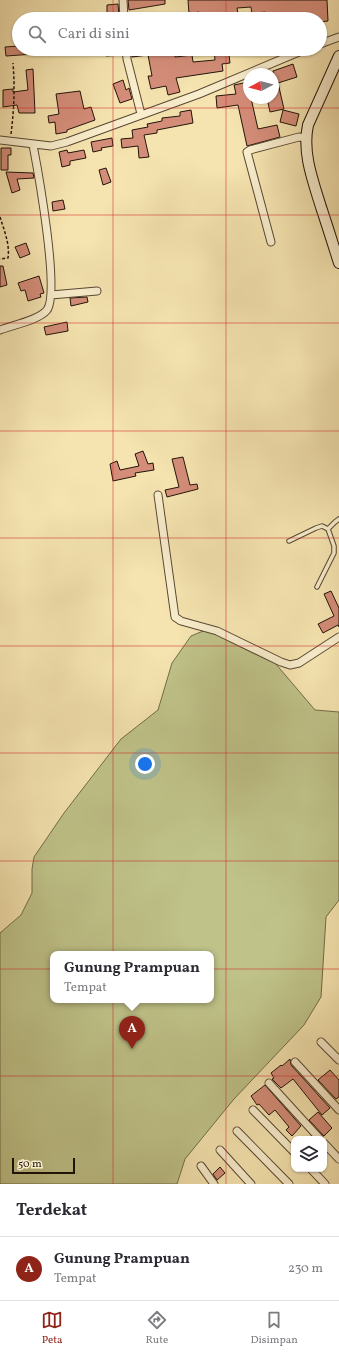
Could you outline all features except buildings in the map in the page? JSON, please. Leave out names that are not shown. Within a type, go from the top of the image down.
[{"type":"street","points":[[123,0],[124,12]]},
{"type":"street","points":[[327,42],[339,38]]},
{"type":"street","points":[[127,56],[141,114]]},
{"type":"street","points":[[0,140],[51,146],[67,142],[199,94],[289,56]]},
{"type":"street","points":[[339,56],[308,125],[306,138],[306,147],[311,174],[339,262]]},
{"type":"street","points":[[271,242],[247,152],[299,137],[306,138]]},
{"type":"street","points":[[0,330],[42,315],[49,307],[51,295],[50,263],[40,180],[34,145]]},
{"type":"street","points":[[51,295],[97,291]]},
{"type":"street","points":[[158,495],[175,616],[181,621],[217,631],[280,662],[290,665],[305,660],[339,637]]},
{"type":"street","points":[[322,1042],[339,1060]]},
{"type":"street","points":[[295,1062],[339,1110]]},
{"type":"street","points":[[269,1083],[317,1136]]},
{"type":"street","points":[[253,1110],[291,1149]]},
{"type":"street","points":[[237,1131],[288,1184]]},
{"type":"street","points":[[327,1146],[339,1159]]},
{"type":"street","points":[[220,1150],[251,1184]]},
{"type":"street","points":[[201,1166],[214,1184]]},
{"type":"street","points":[[314,1172],[325,1184]]},
{"type":"lane","points":[[328,529],[339,519]]},
{"type":"lane","points":[[290,542],[316,528],[322,526],[328,529],[334,546],[334,553],[317,587]]},
{"type":"path","points":[[10,142],[15,108],[13,63]]},
{"type":"path","points":[[0,217],[9,254],[8,258],[0,259]]},
{"type":"green space","points":[[208,629],[275,663],[315,710],[339,712],[339,900],[326,917],[321,997],[304,1025],[234,1099],[185,1159],[177,1184],[0,1184],[0,933],[21,915],[32,893],[32,869],[34,857],[64,813],[121,739],[158,710],[172,663],[191,636]]},
{"type":"place","name":"Gunung Prampuan","points":[[132,1049]]}]
